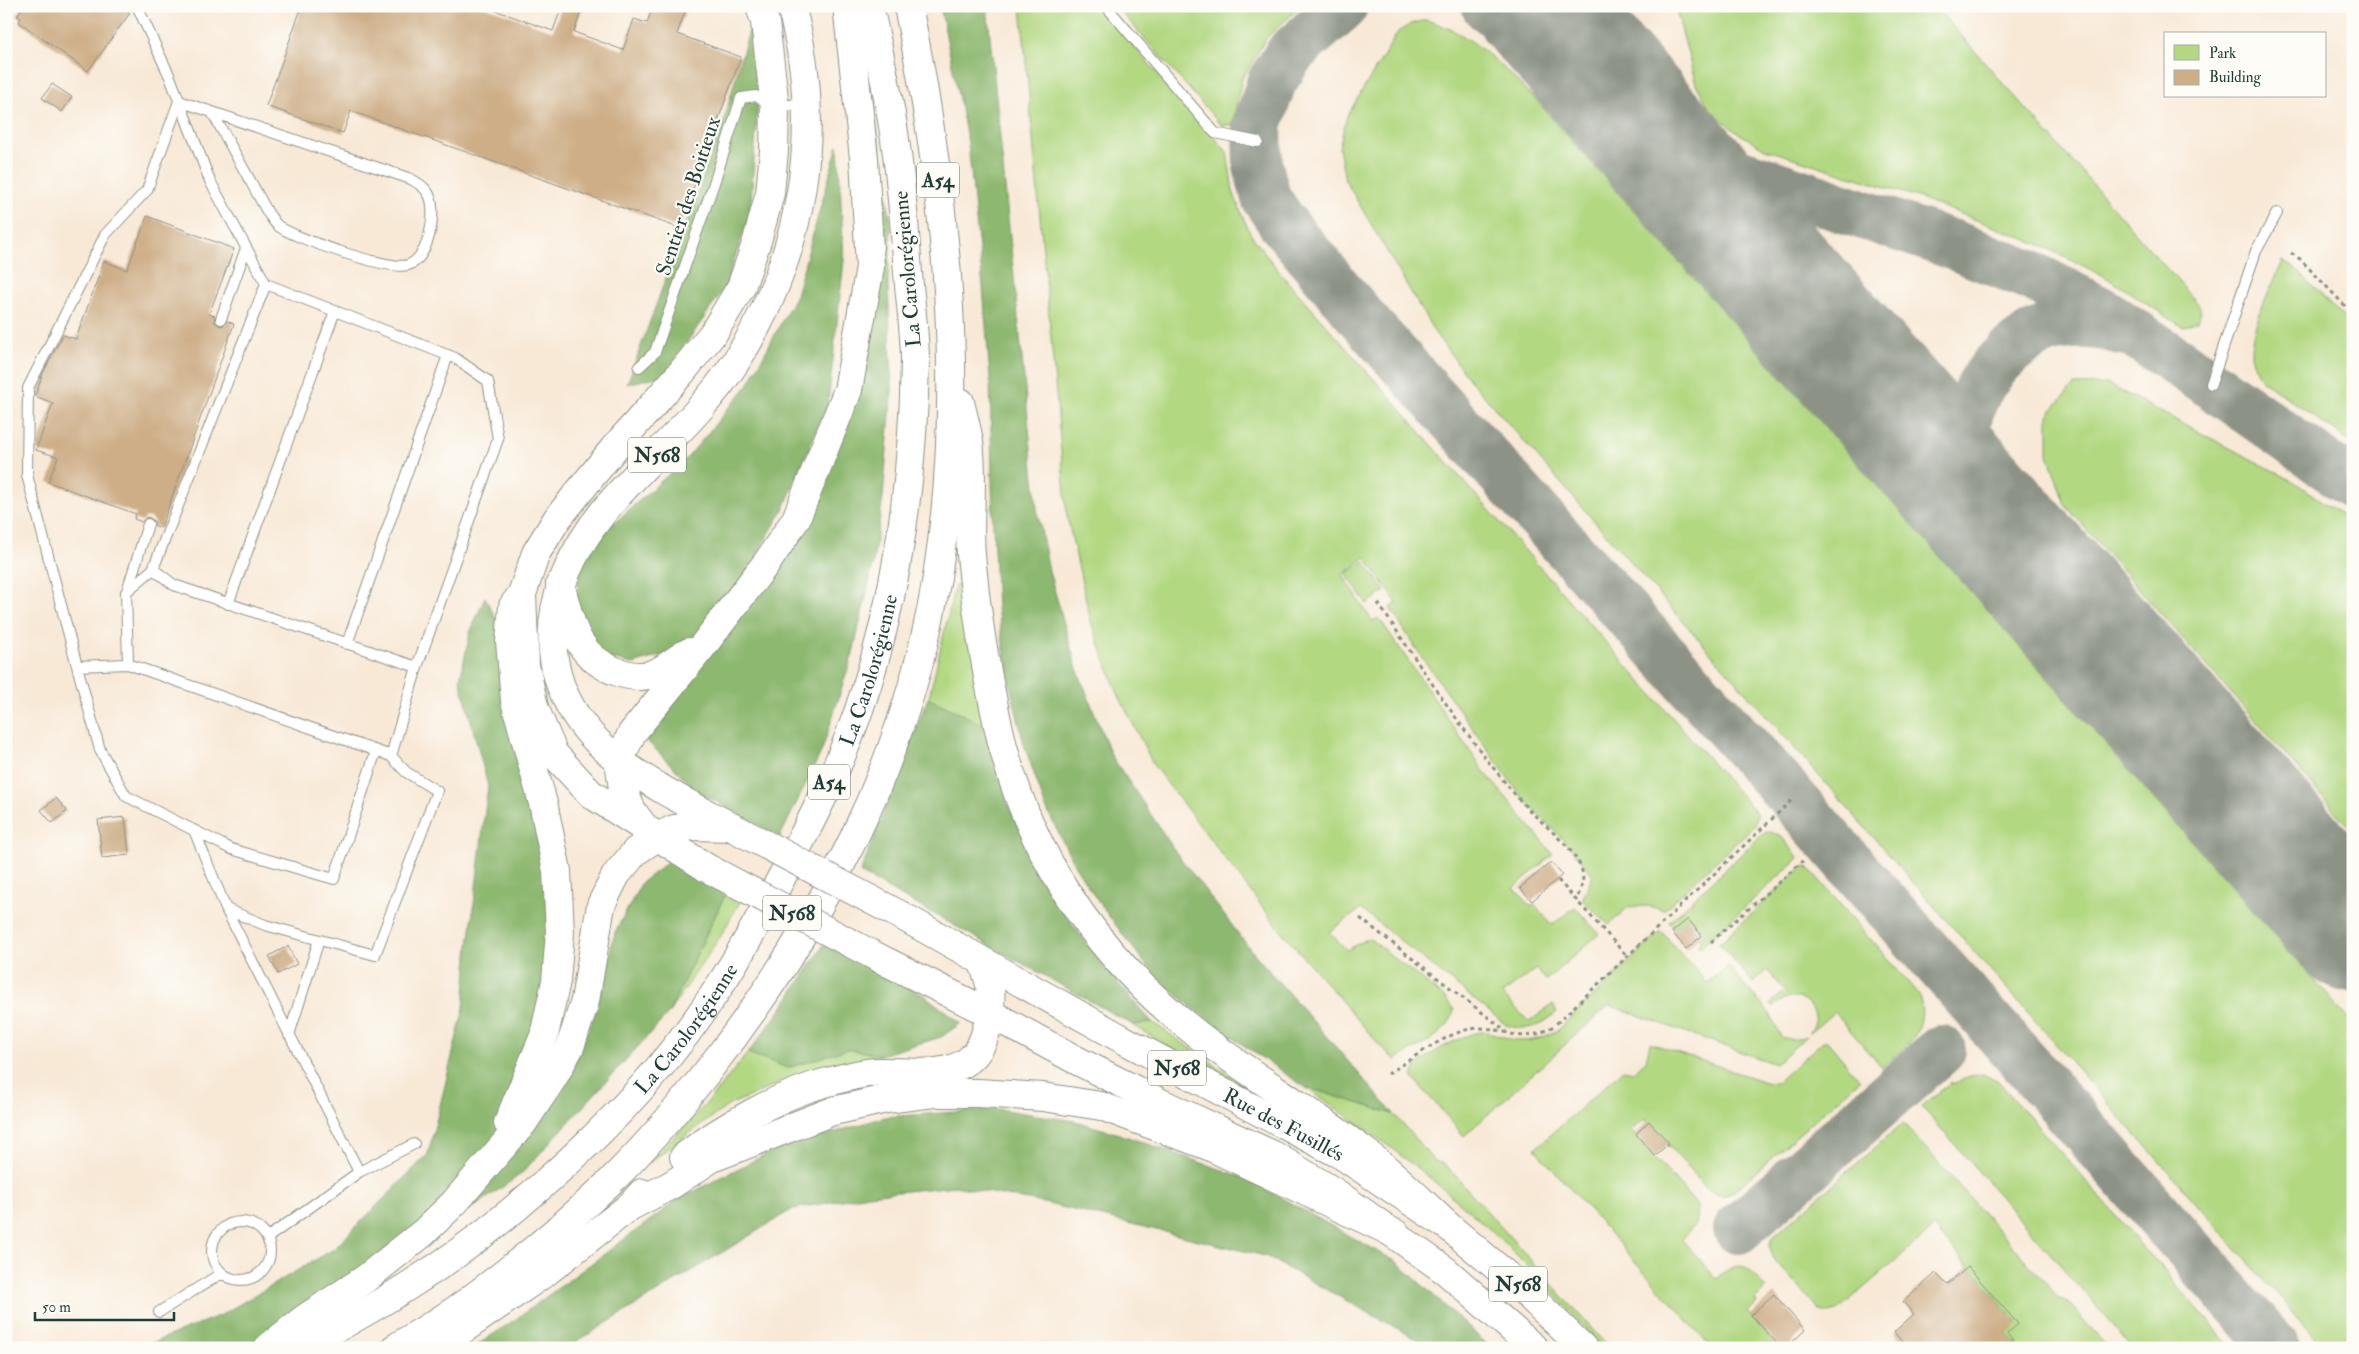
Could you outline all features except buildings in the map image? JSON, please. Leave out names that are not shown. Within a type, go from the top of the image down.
[{"type":"highway","name":"N568","points":[[651,832],[591,794],[554,754],[534,706],[525,665],[522,594],[536,553],[557,519],[616,446],[682,372],[714,332],[741,287],[757,241],[770,193],[775,107],[764,22],[760,6]]},
{"type":"highway","name":"N568","points":[[732,827],[646,780],[619,761],[596,741],[580,721],[561,688],[552,654],[554,616],[560,584],[576,550],[604,511],[705,403],[735,363],[763,314],[780,274],[795,228],[805,173],[807,103],[790,6]]},
{"type":"highway","points":[[651,832],[632,811],[623,789],[619,761],[632,733],[702,647],[768,561],[796,519],[848,390],[870,268],[864,158],[847,6]]},
{"type":"highway","name":"La Carolorégienne","points":[[300,1348],[370,1310],[432,1271],[512,1212],[584,1147],[643,1085],[703,1011],[749,938],[812,821],[847,741],[875,657],[894,572],[908,482],[915,358],[896,146],[886,83],[869,6]]},
{"type":"highway","name":"La Carolorégienne","points":[[395,1348],[465,1304],[538,1246],[612,1180],[677,1110],[736,1035],[791,956],[855,833],[890,754],[918,667],[937,577],[947,491],[951,357],[942,212],[934,144],[908,6]]},
{"type":"highway","points":[[951,357],[969,443],[971,553],[981,642],[997,724],[1013,779],[1042,851],[1071,903],[1109,951],[1152,996],[1194,1032],[1365,1152],[1448,1226]]},
{"type":"highway","points":[[560,584],[574,633],[584,650],[601,665],[628,676],[649,675],[664,669],[684,655],[702,647]]},
{"type":"highway","points":[[487,1163],[517,1105],[544,1036],[556,981],[560,932],[557,871],[544,807],[515,701],[510,641],[513,606],[522,594]]},
{"type":"highway","points":[[268,1348],[304,1319],[365,1280],[423,1233],[454,1203],[523,1123],[553,1078],[570,1047],[585,1001],[601,905],[616,875],[651,832],[694,826],[732,827]]},
{"type":"highway","name":"Rue des Fusillés","points":[[732,827],[902,916],[1124,1040],[1342,1156],[1448,1226],[1517,1284],[1583,1348]]},
{"type":"highway","name":"Rue des Fusillés","points":[[651,832],[707,868],[877,957],[989,1012],[1076,1060],[1275,1156],[1333,1191],[1453,1276],[1534,1348]]},
{"type":"highway","points":[[436,1348],[546,1272],[629,1207],[660,1175],[689,1152],[744,1118],[792,1095],[830,1081],[874,1072],[930,1072],[958,1066],[969,1060],[978,1051],[984,1038],[989,1012],[990,984],[982,961]]},
{"type":"highway","points":[[629,1207],[671,1185],[712,1158],[833,1111],[886,1100],[934,1093],[978,1093],[1043,1097],[1101,1106],[1211,1147],[1396,1234]]},
{"type":"lane","points":[[137,6],[180,101],[210,181],[266,284],[455,358],[488,381],[498,439],[417,667],[391,756]]},
{"type":"lane","points":[[1106,6],[1215,133],[1258,142]]},
{"type":"lane","name":"Sentier des Boitieux","points":[[640,367],[655,352],[714,183],[741,98],[756,96],[775,107]]},
{"type":"lane","points":[[180,101],[411,179],[422,185],[430,198],[432,221],[426,246],[417,261],[407,266],[349,255],[292,233],[277,225],[268,213],[212,112]]},
{"type":"lane","points":[[180,101],[147,190],[105,235],[28,388],[27,475],[100,750],[126,796],[231,848],[334,879],[376,751]]},
{"type":"lane","points":[[775,107],[807,103]]},
{"type":"lane","points":[[2211,384],[2256,251],[2277,213]]},
{"type":"lane","points":[[221,319],[246,248]]},
{"type":"lane","points":[[126,592],[154,569],[266,284]]},
{"type":"lane","points":[[228,604],[335,311]]},
{"type":"lane","points":[[347,644],[448,355]]},
{"type":"lane","points":[[128,664],[126,592],[148,524]]},
{"type":"lane","points":[[154,569],[174,586],[417,667]]},
{"type":"lane","points":[[77,666],[128,664],[391,756],[406,772],[438,791],[375,955],[264,925],[226,909]]},
{"type":"lane","points":[[194,830],[226,909],[359,1172]]},
{"type":"lane","points":[[289,1035],[320,940]]},
{"type":"lane","points":[[267,1238],[359,1172],[414,1144]]},
{"type":"lane","points":[[236,1222],[254,1225],[267,1238],[270,1248],[266,1267],[250,1279],[230,1278],[222,1273],[213,1257],[214,1239],[227,1225],[236,1222]]},
{"type":"lane","points":[[158,1312],[222,1273]]},
{"type":"path","points":[[2291,253],[2300,259],[2353,314]]},
{"type":"path","points":[[1378,604],[1456,720],[1519,800],[1564,844],[1581,867],[1584,879],[1576,901]]},
{"type":"path","points":[[1388,1074],[1430,1046],[1468,1029],[1492,1028],[1522,1037],[1540,1034],[1555,1025],[1626,955],[1793,799]]},
{"type":"path","points":[[1711,942],[1803,861]]},
{"type":"path","points":[[1558,880],[1626,955]]},
{"type":"path","points":[[1360,918],[1508,1032]]},
{"type":"green space","points":[[940,6],[987,6],[1037,509],[1049,571],[1076,666],[1111,755],[1175,851],[1250,949],[1394,1114],[1305,1087],[1218,1028],[1171,990],[1146,965],[1099,903],[1075,866],[1045,806],[1024,744],[1010,685],[997,608],[993,528],[990,378],[983,287],[968,143]]},
{"type":"green space","points":[[1021,6],[1098,6],[1227,152],[1233,191],[1242,215],[1251,235],[1281,274],[1754,810],[1757,816],[1755,825],[1664,910],[1647,906],[1628,907],[1609,925],[1582,900],[1593,875],[1570,847],[1521,796],[1423,659],[1390,608],[1397,603],[1365,557],[1343,575],[1372,621],[1379,618],[1483,770],[1553,854],[1514,888],[1531,906],[1535,905],[1552,925],[1575,907],[1599,934],[1546,980],[1536,969],[1502,994],[1529,1022],[1553,1004],[1557,1012],[1539,1025],[1521,1028],[1506,1025],[1361,909],[1329,932],[1347,950],[1369,938],[1445,998],[1454,1010],[1446,1027],[1439,1034],[1395,1060],[1383,1049],[1277,926],[1154,766],[1118,694],[1091,622],[1067,516]]},
{"type":"green space","points":[[1116,6],[1301,6],[1267,37],[1242,79],[1232,125],[1221,125]]},
{"type":"green space","points":[[1675,6],[1935,6],[2199,305],[2201,312],[2197,321],[2183,327],[2104,276],[2038,244],[1920,198],[1765,149],[1735,131],[1710,109],[1696,84]]},
{"type":"green space","points":[[1426,20],[1458,33],[1472,42],[1497,62],[1534,98],[2353,1024],[2353,1348],[2324,1348],[1469,379],[1435,333],[1345,180],[1339,147],[1347,116],[1398,32],[1411,24]]},
{"type":"green space","points":[[750,27],[759,89],[750,214],[724,289],[664,375],[627,384],[723,123]]},
{"type":"green space","points":[[874,103],[891,225],[888,284],[892,389],[883,497],[872,569],[853,653],[822,750],[780,837],[697,791],[644,738],[827,479],[880,209]]},
{"type":"green space","points":[[838,145],[844,260],[828,403],[784,508],[706,642],[633,664],[607,658],[591,639],[576,610],[581,553],[688,457],[748,385],[796,295]]},
{"type":"green space","points":[[2283,261],[2293,266],[2353,327],[2353,444],[2261,379],[2254,365],[2251,350],[2255,328]]},
{"type":"green space","points":[[2107,384],[2293,481],[2353,523],[2353,831],[2065,505],[2048,454],[2048,415],[2074,385]]},
{"type":"green space","points":[[1364,561],[1385,591],[1367,604],[1346,574]]},
{"type":"green space","points":[[963,585],[986,726],[929,698],[955,586]]},
{"type":"green space","points":[[485,597],[500,627],[555,861],[562,987],[497,1143],[435,1221],[315,1311],[244,1348],[139,1348],[221,1315],[334,1249],[428,1154],[464,1008],[468,954],[488,786],[460,679],[470,633]]},
{"type":"green space","points":[[928,698],[986,726],[1009,807],[1050,893],[1103,966],[1152,1022],[1133,1025],[860,873]]},
{"type":"green space","points":[[1769,832],[1780,835],[1799,858],[1700,948],[1697,945],[1702,941],[1699,938],[1704,933],[1689,917],[1674,929],[1669,922],[1764,833]]},
{"type":"green space","points":[[668,862],[725,895],[668,1014],[521,1174],[473,1208],[494,1170],[568,1074],[596,1012],[615,932],[642,882]]},
{"type":"green space","points":[[1807,866],[1919,995],[1922,1008],[1921,1018],[1914,1037],[1882,1067],[1834,1012],[1810,1033],[1815,1023],[1815,1018],[1813,1010],[1807,1002],[1792,997],[1782,1000],[1773,1007],[1770,1004],[1785,991],[1767,970],[1753,983],[1719,943],[1801,868]]},
{"type":"green space","points":[[725,895],[741,900],[720,937],[668,1014]]},
{"type":"green space","points":[[1661,931],[1707,983],[1728,966],[1770,1014],[1781,1037],[1793,1040],[1807,1036],[1775,1064],[1609,1005],[1464,1136],[1413,1078],[1415,1069],[1424,1059],[1469,1035],[1487,1032],[1514,1040],[1527,1041],[1539,1039],[1558,1030]]},
{"type":"green space","points":[[825,943],[925,996],[961,1023],[941,1037],[881,1055],[847,1049],[788,1068],[748,1053],[782,1008]]},
{"type":"green space","points":[[1152,1022],[1249,1088],[1205,1068],[1133,1025]]},
{"type":"green space","points":[[1823,1041],[1827,1041],[1860,1080],[1733,1192],[1720,1195],[1708,1190],[1645,1119],[1631,1131],[1696,1204],[1696,1220],[1682,1240],[1716,1278],[1732,1268],[1744,1267],[1766,1289],[1755,1300],[1757,1303],[1748,1312],[1778,1348],[1712,1348],[1535,1149],[1623,1070],[1633,1072],[1646,1061],[1650,1043],[1768,1083],[1776,1083]]},
{"type":"green space","points":[[847,1049],[881,1055],[792,1078],[729,1105],[648,1163],[706,1104],[748,1053],[788,1068]]},
{"type":"green space","points":[[1983,1074],[1999,1082],[2232,1348],[2133,1348],[1921,1106],[1951,1083],[1953,1084],[1971,1076]]},
{"type":"green space","points":[[1305,1087],[1394,1114],[1434,1161],[1445,1164],[1609,1348],[1602,1348],[1519,1257],[1461,1204],[1400,1155]]},
{"type":"green space","points":[[998,1109],[1075,1121],[1119,1134],[1245,1178],[1397,1262],[1491,1348],[1433,1348],[1265,1256],[1044,1203],[955,1186],[868,1195],[793,1209],[566,1348],[473,1348],[516,1319],[679,1199],[770,1152],[885,1117]]},
{"type":"green space","points":[[1903,1123],[2059,1298],[2065,1299],[2108,1348],[2019,1348],[2007,1334],[2018,1323],[1934,1227],[1837,1311],[1829,1313],[1820,1311],[1772,1257],[1770,1246],[1773,1237]]},
{"type":"taxiway","points":[[1343,6],[1291,52],[1272,81],[1257,126],[1258,166],[1266,198],[1284,225],[1366,323],[1793,799],[2276,1348]]},
{"type":"taxiway","points":[[1486,6],[1495,13],[1516,22],[1549,29],[1569,42]]},
{"type":"taxiway","points":[[1593,6],[1586,20],[1584,36],[1594,65],[1633,114],[1672,151],[1951,244],[2034,277],[2104,313],[2211,384],[2353,484]]},
{"type":"taxiway","points":[[2022,554],[1986,509],[1975,489],[1967,452],[1966,426],[1977,392],[2000,361],[2014,348],[2030,337],[2047,329],[2064,325],[2086,324],[2124,331]]},
{"type":"taxiway","points":[[1738,1229],[1941,1050]]},
{"type":"runway","points":[[1537,6],[2353,930]]}]
